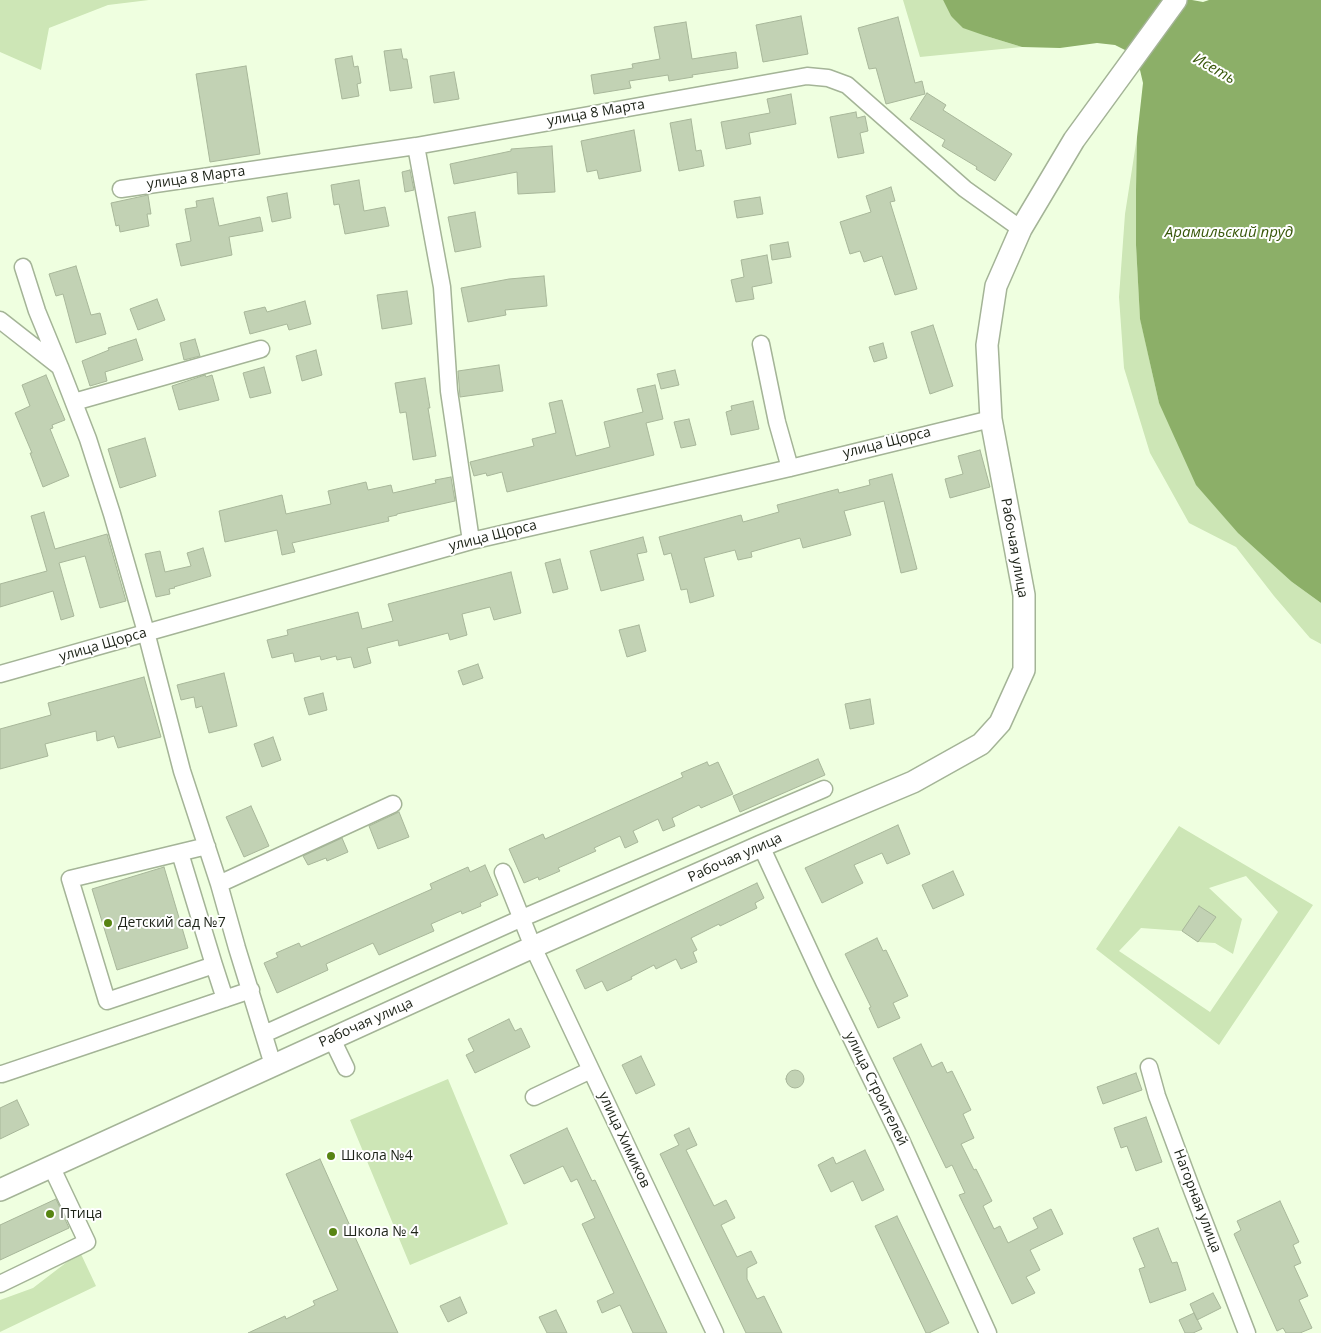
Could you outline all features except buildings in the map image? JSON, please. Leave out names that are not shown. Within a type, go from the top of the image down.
[{"type":"main road","name":"Рабочая улица","points":[[0,1190],[533,947],[760,846],[913,782],[981,744],[1000,723],[1024,670],[1024,595],[991,419],[987,345],[996,286],[1021,229],[1074,140],[1176,0]]},
{"type":"street","name":"улица 8 Марта","points":[[121,189],[416,146],[807,76],[828,78],[846,85],[965,189],[1021,229]]},
{"type":"street","points":[[416,146],[442,287],[449,391],[471,541]]},
{"type":"street","points":[[24,267],[37,311],[74,402],[100,477],[146,632],[182,771],[219,884],[273,1065]]},
{"type":"street","points":[[0,320],[60,367]]},
{"type":"street","points":[[761,344],[777,422],[790,468]]},
{"type":"street","points":[[74,402],[261,349]]},
{"type":"street","name":"улица Щорса","points":[[0,674],[471,541],[790,468],[991,419]]},
{"type":"street","points":[[264,1034],[520,918],[824,789]]},
{"type":"street","points":[[219,884],[393,804]]},
{"type":"street","points":[[207,846],[70,879],[107,1001],[214,965]]},
{"type":"street","name":"улица Строителей","points":[[760,846],[901,1140],[988,1333]]},
{"type":"street","points":[[180,853],[225,999]]},
{"type":"street","name":"улица Химиков","points":[[503,872],[533,947],[715,1333]]},
{"type":"street","points":[[0,1074],[251,990]]},
{"type":"street","points":[[332,1039],[346,1068]]},
{"type":"street","name":"Нагорная улица","points":[[1149,1067],[1157,1096],[1247,1333]]},
{"type":"street","points":[[534,1097],[591,1070]]},
{"type":"street","points":[[0,1284],[87,1242],[51,1166]]},
{"type":"shaded area","points":[[0,0],[149,0],[108,5],[49,28],[41,70],[0,52]]},
{"type":"shaded area","points":[[903,0],[943,0],[951,16],[986,36],[1022,47],[920,57]]},
{"type":"shaded area","points":[[1137,137],[1136,245],[1140,318],[1159,403],[1292,582],[1321,603],[1321,644],[1310,638],[1236,547],[1189,523],[1150,453],[1124,368],[1119,297],[1125,214]]},
{"type":"shaded area","points":[[1179,826],[1313,905],[1219,1045],[1096,949]],"holes":[[[1246,876],[1278,912],[1210,1012],[1119,951],[1141,928],[1182,931],[1198,942],[1215,943],[1233,954],[1242,919],[1209,888]]]},
{"type":"shaded area","points":[[448,1079],[508,1224],[410,1265],[350,1120]]},
{"type":"shaded area","points":[[80,1252],[96,1286],[0,1332],[0,1300],[33,1288]]},
{"type":"water","name":"Арамильский пруд","points":[[943,0],[1192,0],[1203,2],[1209,0],[1321,0],[1321,603],[1292,582],[1238,533],[1196,485],[1159,403],[1140,319],[1136,245],[1136,190],[1137,137],[1143,83],[1140,70],[1135,61],[1125,50],[1115,45],[1097,43],[1060,48],[1022,47],[986,36],[963,28],[951,16]]},
{"type":"place","name":"Детский сад №7","points":[[108,923]]},
{"type":"place","name":"Школа №4","points":[[331,1156]]},
{"type":"place","name":"Птица","points":[[50,1214]]},
{"type":"place","name":"Школа № 4","points":[[333,1232]]},
{"type":"water label","name":"Исеть","points":[[1214,69]]}]
